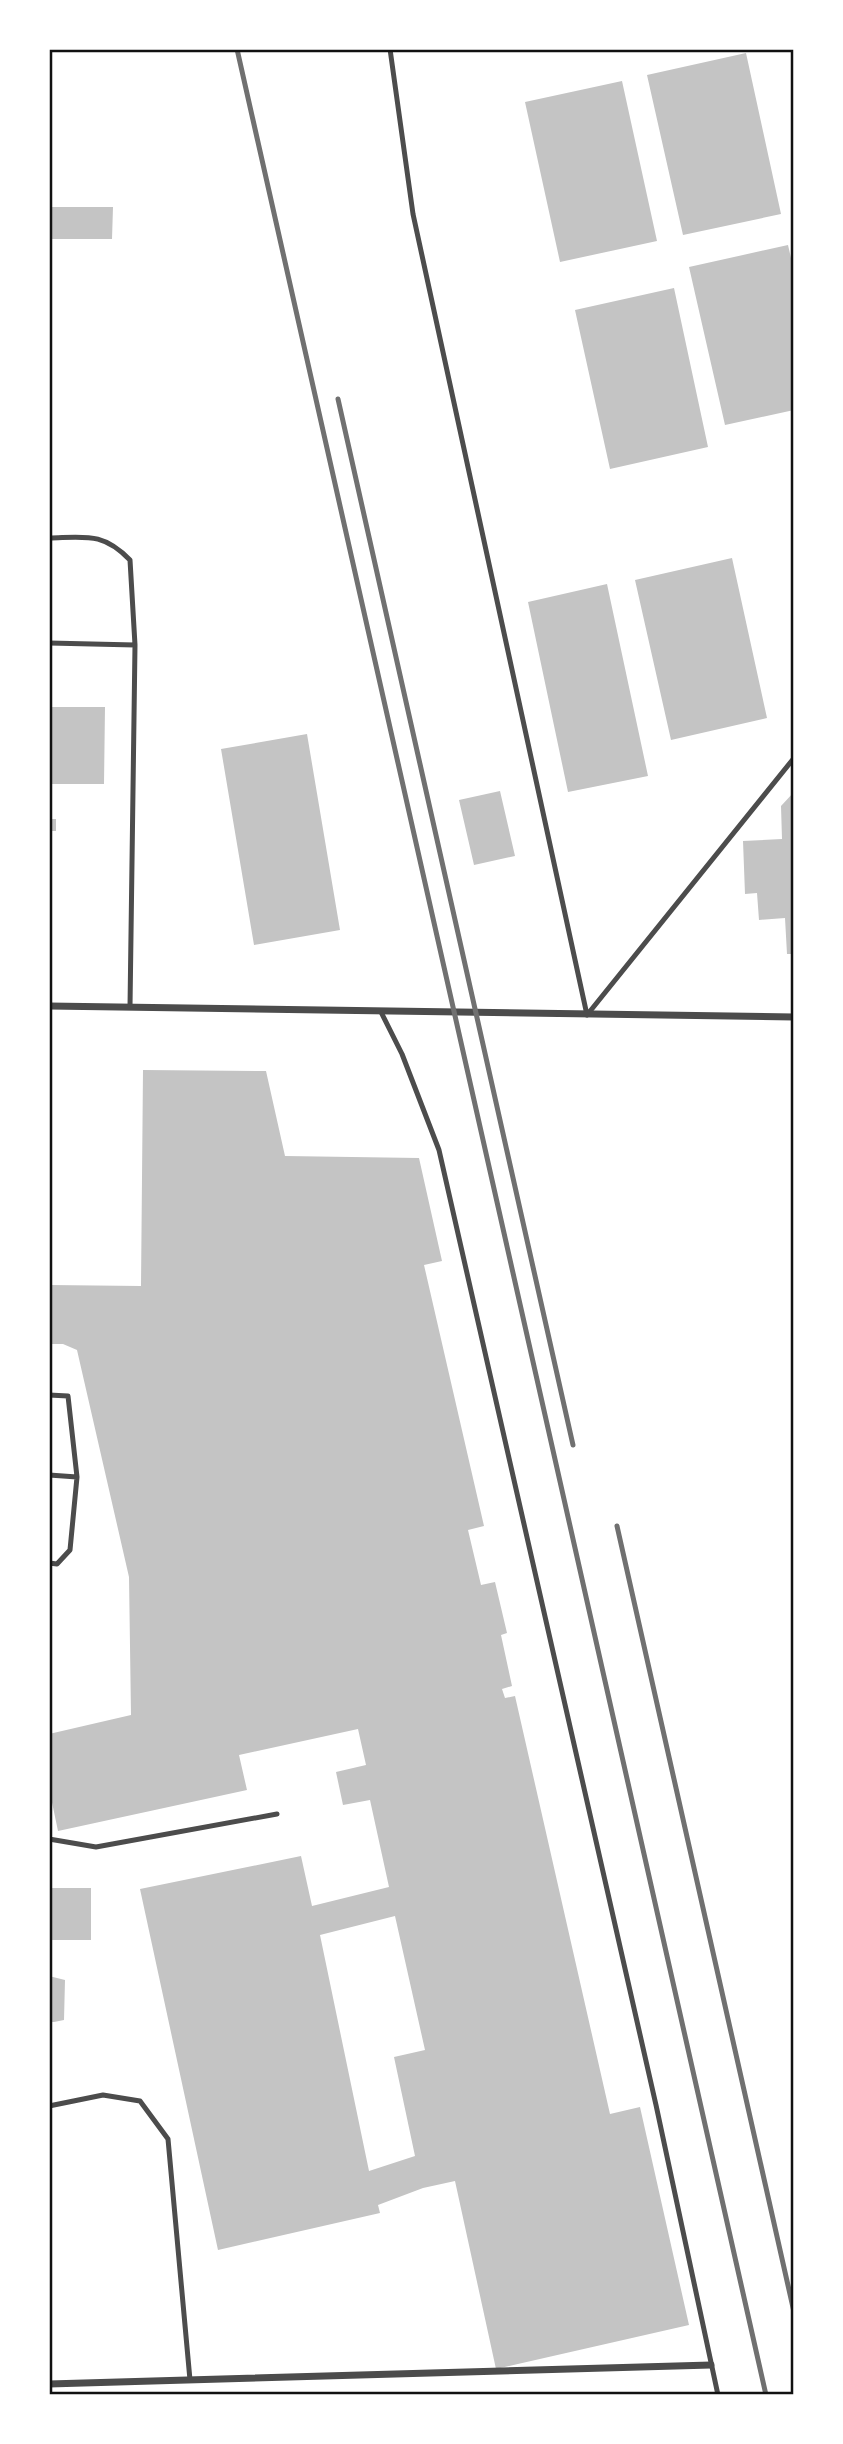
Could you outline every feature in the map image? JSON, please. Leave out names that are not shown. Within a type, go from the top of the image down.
[{"type":"street","points":[[49,1006],[794,1017]]},
{"type":"street","points":[[49,2384],[711,2365]]},
{"type":"lane","points":[[390,49],[413,214],[587,1015]]},
{"type":"lane","points":[[49,538],[90,537],[114,544],[130,560],[135,645],[130,1007]]},
{"type":"lane","points":[[49,643],[135,645]]},
{"type":"lane","points":[[587,1015],[794,758]]},
{"type":"lane","points":[[382,1012],[402,1054],[439,1150],[656,2105],[718,2395]]},
{"type":"lane","points":[[49,1395],[68,1396],[77,1477],[70,1550],[57,1564],[49,1563]]},
{"type":"lane","points":[[49,1475],[77,1477]]},
{"type":"lane","points":[[49,1839],[96,1847],[276,1814]]},
{"type":"lane","points":[[49,2106],[103,2095],[141,2101],[168,2139],[190,2381]]},
{"type":"building","points":[[746,53],[781,214],[683,235],[647,75]]},
{"type":"building","points":[[622,81],[657,241],[560,262],[525,102]]},
{"type":"building","points":[[49,207],[113,207],[112,239],[49,239]]},
{"type":"building","points":[[788,245],[794,271],[794,410],[725,425],[689,267]]},
{"type":"building","points":[[674,288],[708,447],[610,469],[575,310]]},
{"type":"building","points":[[732,558],[767,718],[671,740],[635,580]]},
{"type":"building","points":[[607,584],[648,776],[568,792],[528,602]]},
{"type":"building","points":[[49,707],[105,707],[104,784],[49,784]]},
{"type":"building","points":[[307,734],[340,930],[254,945],[221,749]]},
{"type":"building","points":[[500,791],[515,856],[474,865],[459,800]]},
{"type":"building","points":[[794,792],[794,954],[787,954],[785,918],[759,920],[757,893],[745,894],[743,841],[782,839],[781,806]]},
{"type":"building","points":[[49,819],[56,819],[56,831],[49,831]]},
{"type":"building","points":[[143,1070],[266,1071],[285,1156],[419,1158],[442,1261],[424,1265],[484,1526],[468,1530],[481,1585],[495,1582],[507,1633],[501,1635],[512,1686],[502,1689],[505,1698],[515,1696],[610,2114],[640,2107],[689,2325],[496,2369],[455,2181],[423,2188],[378,2205],[380,2213],[218,2250],[140,1889],[301,1856],[312,1906],[389,1887],[370,1800],[343,1805],[336,1772],[366,1765],[358,1729],[239,1755],[247,1790],[58,1831],[49,1788],[49,1734],[131,1715],[129,1577],[77,1350],[63,1344],[49,1344],[49,1285],[141,1286]],"holes":[[[395,1916],[425,2050],[394,2057],[415,2156],[369,2171],[320,1935]]]},
{"type":"building","points":[[49,1888],[91,1888],[91,1940],[49,1940]]},
{"type":"building","points":[[49,1976],[65,1980],[64,2020],[49,2022]]},
{"type":"railway","points":[[237,49],[766,2395]]},
{"type":"railway","points":[[338,399],[573,1445]]},
{"type":"railway","points":[[617,1526],[794,2312]]}]
